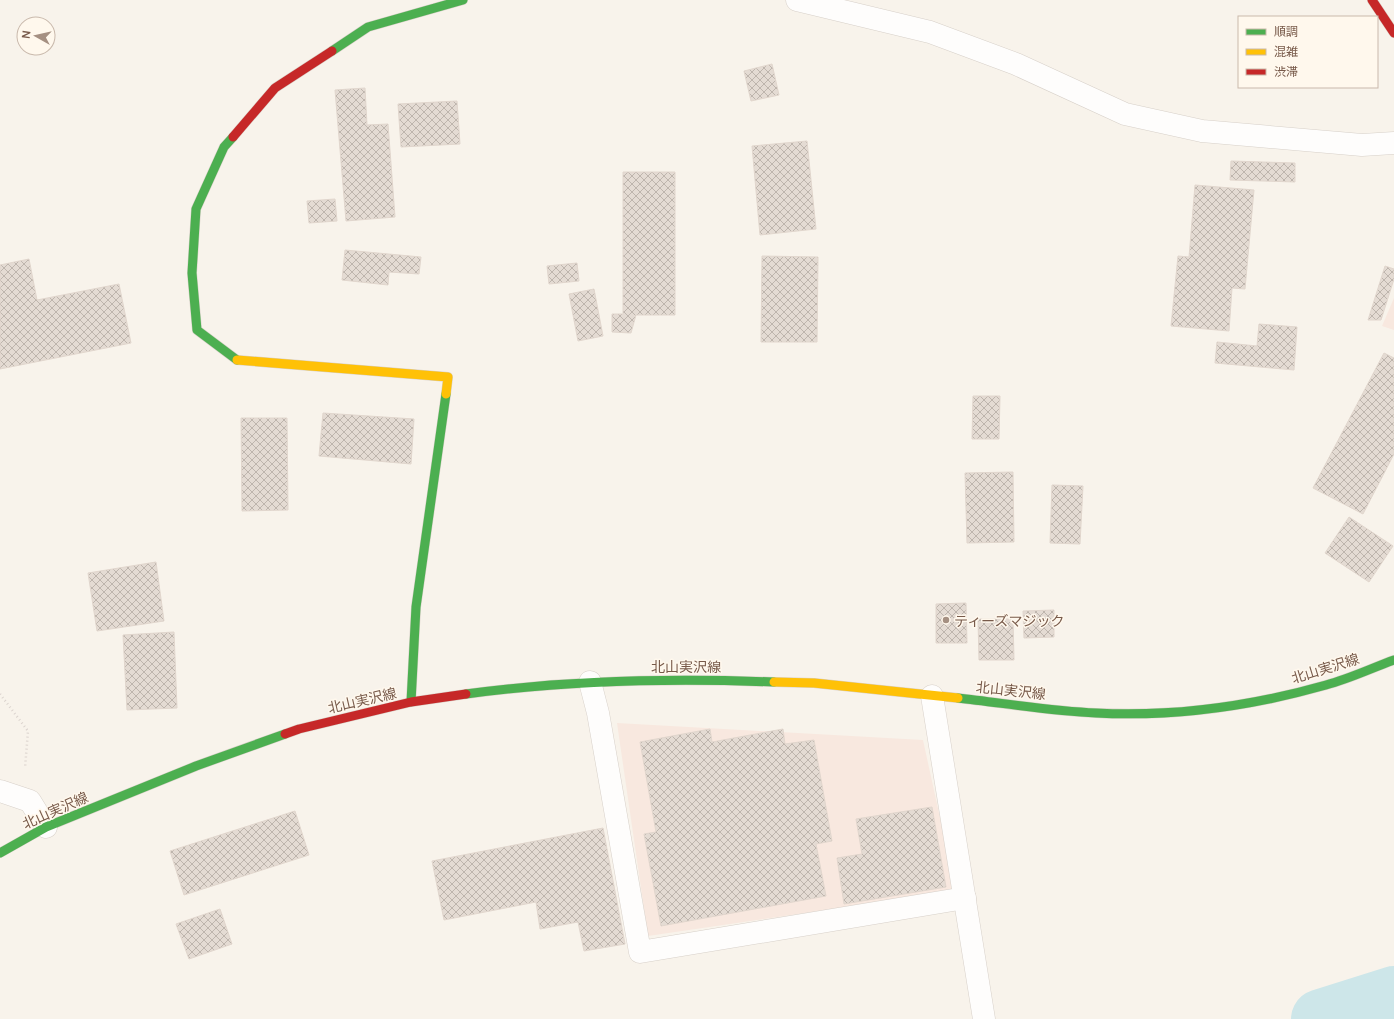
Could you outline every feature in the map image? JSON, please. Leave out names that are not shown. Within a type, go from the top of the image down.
[{"type":"street","points":[[411,702],[416,607],[448,376],[238,360],[198,330],[192,272],[196,209],[224,147],[275,88],[368,27],[463,0]]},
{"type":"street","points":[[796,0],[930,32],[1016,64],[1125,114],[1202,131],[1362,145],[1394,143]]},
{"type":"street","points":[[1372,0],[1394,33]]},
{"type":"street","name":"北山実沢線","points":[[0,853],[46,827],[196,766],[300,729],[411,702],[498,690],[590,682],[701,679],[814,683],[1096,713],[1163,712],[1215,708],[1264,700],[1327,685],[1394,660]]},
{"type":"street","points":[[590,682],[598,713],[640,952],[965,898]]},
{"type":"street","points":[[932,696],[984,1019]]},
{"type":"street","points":[[0,791],[22,797],[30,801],[46,827]]},
{"type":"path","points":[[0,694],[28,731],[22,797]]},
{"type":"shaded area","points":[[1394,298],[1394,330],[1382,326]]},
{"type":"shaded area","points":[[617,723],[923,740],[956,891],[648,936]]},
{"type":"building","points":[[772,64],[779,95],[751,101],[744,71]]},
{"type":"building","points":[[365,88],[367,125],[388,124],[395,217],[346,221],[335,90]]},
{"type":"building","points":[[457,101],[460,144],[401,147],[398,104]]},
{"type":"building","points":[[807,141],[816,229],[760,235],[752,146]]},
{"type":"building","points":[[1231,161],[1295,163],[1295,182],[1230,180]]},
{"type":"building","points":[[623,172],[675,172],[675,315],[636,315],[631,333],[612,332],[612,314],[623,314]]},
{"type":"building","points":[[1195,185],[1254,190],[1245,289],[1232,288],[1229,331],[1171,326],[1178,256],[1189,257]]},
{"type":"building","points":[[335,199],[337,221],[309,223],[307,201]]},
{"type":"building","points":[[345,250],[421,257],[419,274],[389,272],[388,285],[342,280]]},
{"type":"building","points":[[762,256],[818,257],[817,342],[761,342]]},
{"type":"building","points":[[29,259],[37,300],[119,284],[131,343],[0,369],[0,265]]},
{"type":"building","points":[[577,263],[579,281],[549,284],[547,266]]},
{"type":"building","points":[[1385,266],[1394,269],[1394,279],[1381,320],[1368,320]]},
{"type":"building","points":[[594,289],[603,336],[578,341],[569,294]]},
{"type":"building","points":[[1259,324],[1297,327],[1294,370],[1215,363],[1217,342],[1257,346]]},
{"type":"building","points":[[1384,353],[1394,358],[1394,454],[1363,514],[1313,488]]},
{"type":"building","points":[[973,396],[1000,396],[999,439],[972,439]]},
{"type":"building","points":[[323,413],[414,419],[411,464],[319,456]]},
{"type":"building","points":[[241,418],[287,418],[288,510],[242,511]]},
{"type":"building","points":[[1013,472],[1014,542],[967,543],[965,473]]},
{"type":"building","points":[[1052,485],[1083,486],[1080,544],[1050,543]]},
{"type":"building","points":[[1349,517],[1393,546],[1369,582],[1325,553]]},
{"type":"building","points":[[156,562],[164,621],[97,631],[88,573]]},
{"type":"building","points":[[966,603],[967,643],[936,643],[936,604]]},
{"type":"building","points":[[1054,610],[1054,637],[1024,638],[1023,611]]},
{"type":"building","points":[[978,619],[1013,619],[1014,660],[979,660]]},
{"type":"building","points":[[174,632],[177,708],[127,710],[123,635]]},
{"type":"building","points":[[710,729],[712,742],[783,729],[785,744],[814,740],[832,841],[816,844],[826,896],[661,926],[644,834],[656,832],[640,742]]},
{"type":"building","points":[[932,807],[946,887],[844,904],[837,858],[862,854],[856,819]]},
{"type":"building","points":[[295,811],[309,855],[184,895],[170,851]]},
{"type":"building","points":[[603,828],[625,944],[584,951],[578,922],[540,929],[536,902],[444,920],[432,861]]},
{"type":"building","points":[[220,909],[232,944],[189,959],[176,924]]},
{"type":"waterway","points":[[1321,1019],[1394,996]]},
{"type":"traffic: fast","points":[[332,51],[368,27],[463,0]]},
{"type":"traffic: fast","points":[[233,137],[224,147],[196,209],[192,273],[197,330],[237,360]]},
{"type":"traffic: fast","points":[[411,702],[416,607],[446,394]]},
{"type":"traffic: fast","points":[[958,698],[1044,709],[1096,713],[1125,714],[1183,711],[1270,699],[1343,680],[1394,660]]},
{"type":"traffic: fast","points":[[466,694],[504,689],[620,681],[697,680],[774,682]]},
{"type":"traffic: fast","points":[[0,853],[46,827],[196,766],[285,734]]},
{"type":"traffic: slow","points":[[237,360],[448,377],[446,394]]},
{"type":"traffic: slow","points":[[774,682],[814,683],[958,698]]},
{"type":"traffic: jam","points":[[1372,0],[1394,33]]},
{"type":"traffic: jam","points":[[233,137],[275,88],[332,51]]},
{"type":"traffic: jam","points":[[285,734],[299,729],[411,702],[466,694]]},
{"type":"place","name":"ティーズマジック","points":[[946,620]]}]
